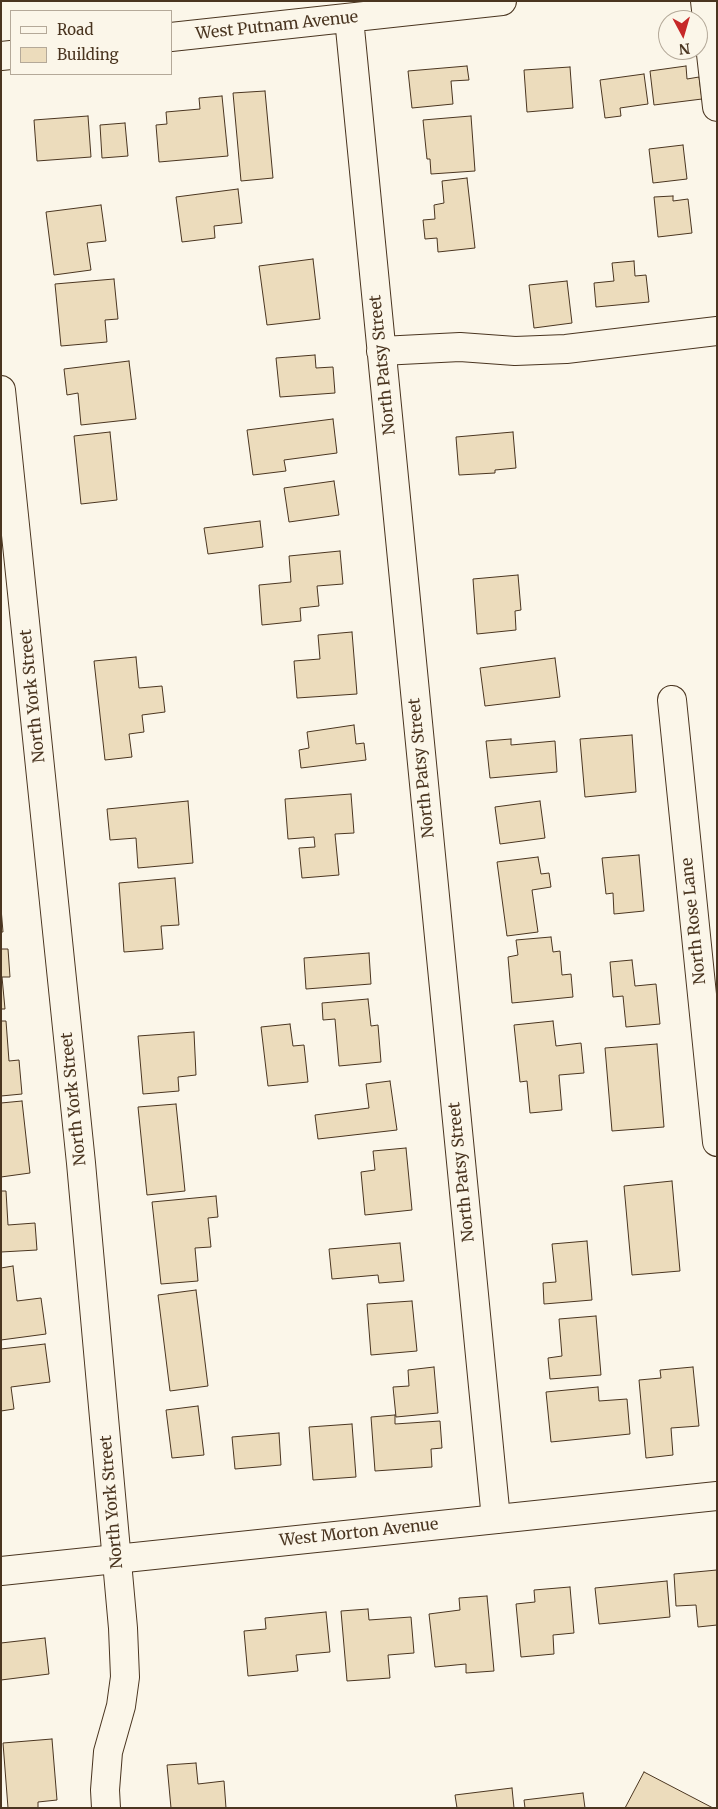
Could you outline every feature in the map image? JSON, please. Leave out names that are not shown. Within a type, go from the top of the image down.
[{"type":"street","name":"West Putnam Avenue","points":[[172,37],[502,1]]},
{"type":"street","points":[[705,1],[717,107]]},
{"type":"street","name":"North Patsy Street","points":[[349,18],[496,1519]]},
{"type":"street","points":[[381,351],[460,347],[515,351],[566,349],[717,331]]},
{"type":"street","name":"North York Street","points":[[1,390],[81,1163],[125,1651],[125,1677],[121,1706],[108,1752],[105,1790],[106,1808]]},
{"type":"street","name":"North Rose Lane","points":[[672,700],[717,1142]]},
{"type":"street","name":"West Morton Avenue","points":[[1,1571],[717,1496]]},
{"type":"building","points":[[467,66],[469,80],[451,81],[453,104],[412,108],[408,71]]},
{"type":"building","points":[[686,66],[687,79],[699,77],[702,99],[654,105],[650,71]]},
{"type":"building","points":[[570,67],[573,108],[527,112],[524,70]]},
{"type":"building","points":[[644,74],[648,104],[620,108],[621,116],[605,118],[600,80]]},
{"type":"building","points":[[265,91],[273,178],[241,181],[233,93]]},
{"type":"building","points":[[222,96],[228,156],[159,162],[156,125],[167,124],[166,112],[200,109],[199,98]]},
{"type":"building","points":[[88,116],[91,157],[37,161],[34,120]]},
{"type":"building","points":[[471,116],[475,171],[431,174],[430,159],[427,159],[423,120]]},
{"type":"building","points":[[125,123],[128,156],[102,158],[100,125]]},
{"type":"building","points":[[683,145],[687,179],[653,183],[649,149]]},
{"type":"building","points":[[467,178],[475,248],[438,252],[437,238],[425,239],[423,220],[435,219],[434,205],[444,203],[442,181]]},
{"type":"building","points":[[238,189],[242,223],[214,226],[215,238],[182,242],[176,197]]},
{"type":"building","points":[[673,196],[673,201],[688,199],[692,233],[658,237],[654,197]]},
{"type":"building","points":[[101,205],[106,241],[87,243],[91,270],[54,275],[46,212]]},
{"type":"building","points":[[313,259],[320,319],[267,325],[259,266]]},
{"type":"building","points":[[634,261],[635,276],[646,275],[649,302],[596,307],[594,283],[614,281],[612,263]]},
{"type":"building","points":[[114,279],[118,319],[105,320],[107,342],[61,346],[55,284]]},
{"type":"building","points":[[567,281],[572,323],[534,328],[529,285]]},
{"type":"building","points":[[315,355],[316,368],[333,367],[335,393],[280,397],[276,358]]},
{"type":"building","points":[[129,361],[136,419],[81,425],[78,393],[67,395],[64,369]]},
{"type":"building","points":[[333,419],[337,453],[284,460],[286,471],[253,475],[247,430]]},
{"type":"building","points":[[110,432],[117,500],[81,504],[74,436]]},
{"type":"building","points":[[513,432],[516,468],[495,470],[495,473],[459,475],[456,437]]},
{"type":"building","points":[[334,481],[339,515],[289,522],[284,488]]},
{"type":"building","points":[[260,521],[263,547],[208,554],[204,528]]},
{"type":"building","points":[[340,551],[343,584],[317,586],[319,606],[300,608],[301,621],[262,625],[259,585],[291,582],[289,556]]},
{"type":"building","points":[[518,575],[521,610],[515,611],[516,630],[477,634],[473,579]]},
{"type":"building","points":[[352,632],[357,694],[297,698],[294,661],[320,659],[318,635]]},
{"type":"building","points":[[136,657],[139,688],[162,686],[165,712],[142,715],[144,732],[129,734],[132,757],[105,760],[94,661]]},
{"type":"building","points":[[555,658],[560,697],[485,706],[480,668]]},
{"type":"building","points":[[354,725],[356,744],[364,743],[366,760],[301,768],[299,750],[309,748],[307,732]]},
{"type":"building","points":[[632,735],[636,792],[585,797],[580,739]]},
{"type":"building","points":[[511,739],[511,745],[555,741],[557,772],[490,778],[486,741]]},
{"type":"building","points":[[351,794],[354,833],[335,834],[339,875],[302,878],[299,848],[315,847],[314,837],[288,839],[285,799]]},
{"type":"building","points":[[188,801],[193,863],[138,868],[136,838],[110,840],[107,809]]},
{"type":"building","points":[[540,801],[545,838],[500,844],[495,807]]},
{"type":"building","points":[[639,855],[644,911],[614,914],[613,893],[606,894],[602,858]]},
{"type":"building","points":[[538,857],[541,874],[549,873],[551,887],[532,890],[538,932],[507,936],[497,862]]},
{"type":"building","points":[[175,878],[179,925],[161,926],[163,949],[124,952],[119,883]]},
{"type":"building","points":[[1,908],[3,932],[1,932]]},
{"type":"building","points":[[551,937],[553,952],[560,951],[562,975],[571,974],[573,997],[512,1003],[508,957],[518,955],[516,940]]},
{"type":"building","points":[[1,949],[8,949],[10,977],[2,977],[5,1009],[1,1009]]},
{"type":"building","points":[[369,953],[371,984],[306,989],[304,958]]},
{"type":"building","points":[[632,960],[635,986],[656,984],[660,1024],[626,1027],[623,996],[613,997],[610,962]]},
{"type":"building","points":[[368,999],[371,1026],[378,1025],[381,1062],[339,1066],[335,1019],[323,1020],[322,1003]]},
{"type":"building","points":[[1,1021],[6,1021],[9,1061],[19,1060],[22,1094],[1,1096]]},
{"type":"building","points":[[553,1021],[556,1046],[581,1043],[584,1073],[559,1075],[562,1110],[530,1113],[527,1081],[520,1082],[514,1025]]},
{"type":"building","points":[[290,1024],[293,1046],[304,1045],[308,1082],[268,1086],[261,1027]]},
{"type":"building","points":[[194,1032],[196,1075],[178,1077],[179,1091],[143,1094],[138,1036]]},
{"type":"building","points":[[657,1044],[664,1127],[612,1131],[605,1048]]},
{"type":"building","points":[[390,1081],[397,1130],[318,1139],[315,1115],[369,1108],[366,1084]]},
{"type":"building","points":[[22,1101],[30,1173],[1,1177],[1,1103]]},
{"type":"building","points":[[176,1104],[185,1191],[147,1195],[138,1107]]},
{"type":"building","points":[[406,1148],[412,1210],[365,1215],[361,1172],[375,1170],[373,1151]]},
{"type":"building","points":[[672,1181],[680,1271],[632,1275],[624,1186]]},
{"type":"building","points":[[1,1191],[6,1191],[8,1225],[35,1223],[37,1250],[1,1252]]},
{"type":"building","points":[[216,1196],[218,1217],[208,1218],[211,1247],[195,1248],[198,1281],[161,1284],[152,1202]]},
{"type":"building","points":[[587,1241],[592,1300],[544,1304],[543,1283],[556,1282],[552,1244]]},
{"type":"building","points":[[400,1243],[404,1281],[379,1283],[378,1275],[332,1279],[329,1249]]},
{"type":"building","points":[[13,1266],[17,1301],[41,1298],[46,1334],[1,1340],[1,1268]]},
{"type":"building","points":[[196,1290],[208,1386],[170,1391],[158,1295]]},
{"type":"building","points":[[412,1301],[417,1351],[371,1355],[367,1304]]},
{"type":"building","points":[[596,1316],[601,1375],[550,1379],[548,1358],[562,1356],[559,1319]]},
{"type":"building","points":[[45,1344],[50,1382],[11,1387],[14,1409],[1,1411],[1,1349]]},
{"type":"building","points":[[434,1367],[438,1413],[396,1417],[393,1387],[409,1386],[408,1370]]},
{"type":"building","points":[[693,1367],[699,1426],[671,1428],[673,1455],[646,1458],[639,1380],[661,1378],[660,1370]]},
{"type":"building","points":[[598,1387],[599,1401],[627,1399],[630,1434],[551,1442],[546,1392]]},
{"type":"building","points":[[198,1406],[204,1455],[172,1458],[166,1410]]},
{"type":"building","points":[[395,1415],[395,1424],[440,1421],[442,1448],[431,1449],[432,1467],[375,1471],[371,1417]]},
{"type":"building","points":[[352,1424],[356,1477],[313,1480],[309,1427]]},
{"type":"building","points":[[279,1433],[281,1465],[235,1469],[232,1437]]},
{"type":"building","points":[[717,1570],[717,1625],[698,1627],[696,1605],[676,1606],[674,1574]]},
{"type":"building","points":[[667,1581],[670,1617],[599,1624],[595,1588]]},
{"type":"building","points":[[570,1587],[574,1633],[553,1635],[554,1654],[521,1657],[516,1604],[535,1602],[534,1590]]},
{"type":"building","points":[[487,1596],[494,1671],[466,1673],[466,1664],[435,1667],[429,1614],[460,1610],[459,1598]]},
{"type":"building","points":[[368,1609],[369,1620],[411,1617],[414,1653],[388,1655],[390,1678],[347,1681],[341,1611]]},
{"type":"building","points":[[326,1612],[330,1652],[296,1655],[298,1671],[248,1676],[244,1631],[266,1629],[265,1618]]},
{"type":"building","points":[[45,1638],[49,1674],[1,1680],[1,1643]]},
{"type":"building","points":[[52,1739],[57,1800],[38,1802],[38,1808],[8,1808],[3,1743]]},
{"type":"building","points":[[196,1763],[198,1784],[224,1781],[226,1808],[171,1808],[167,1765]]},
{"type":"building","points":[[644,1772],[713,1808],[625,1808]]},
{"type":"building","points":[[512,1788],[514,1808],[457,1808],[455,1795]]},
{"type":"building","points":[[583,1793],[585,1808],[525,1808],[524,1800]]}]
